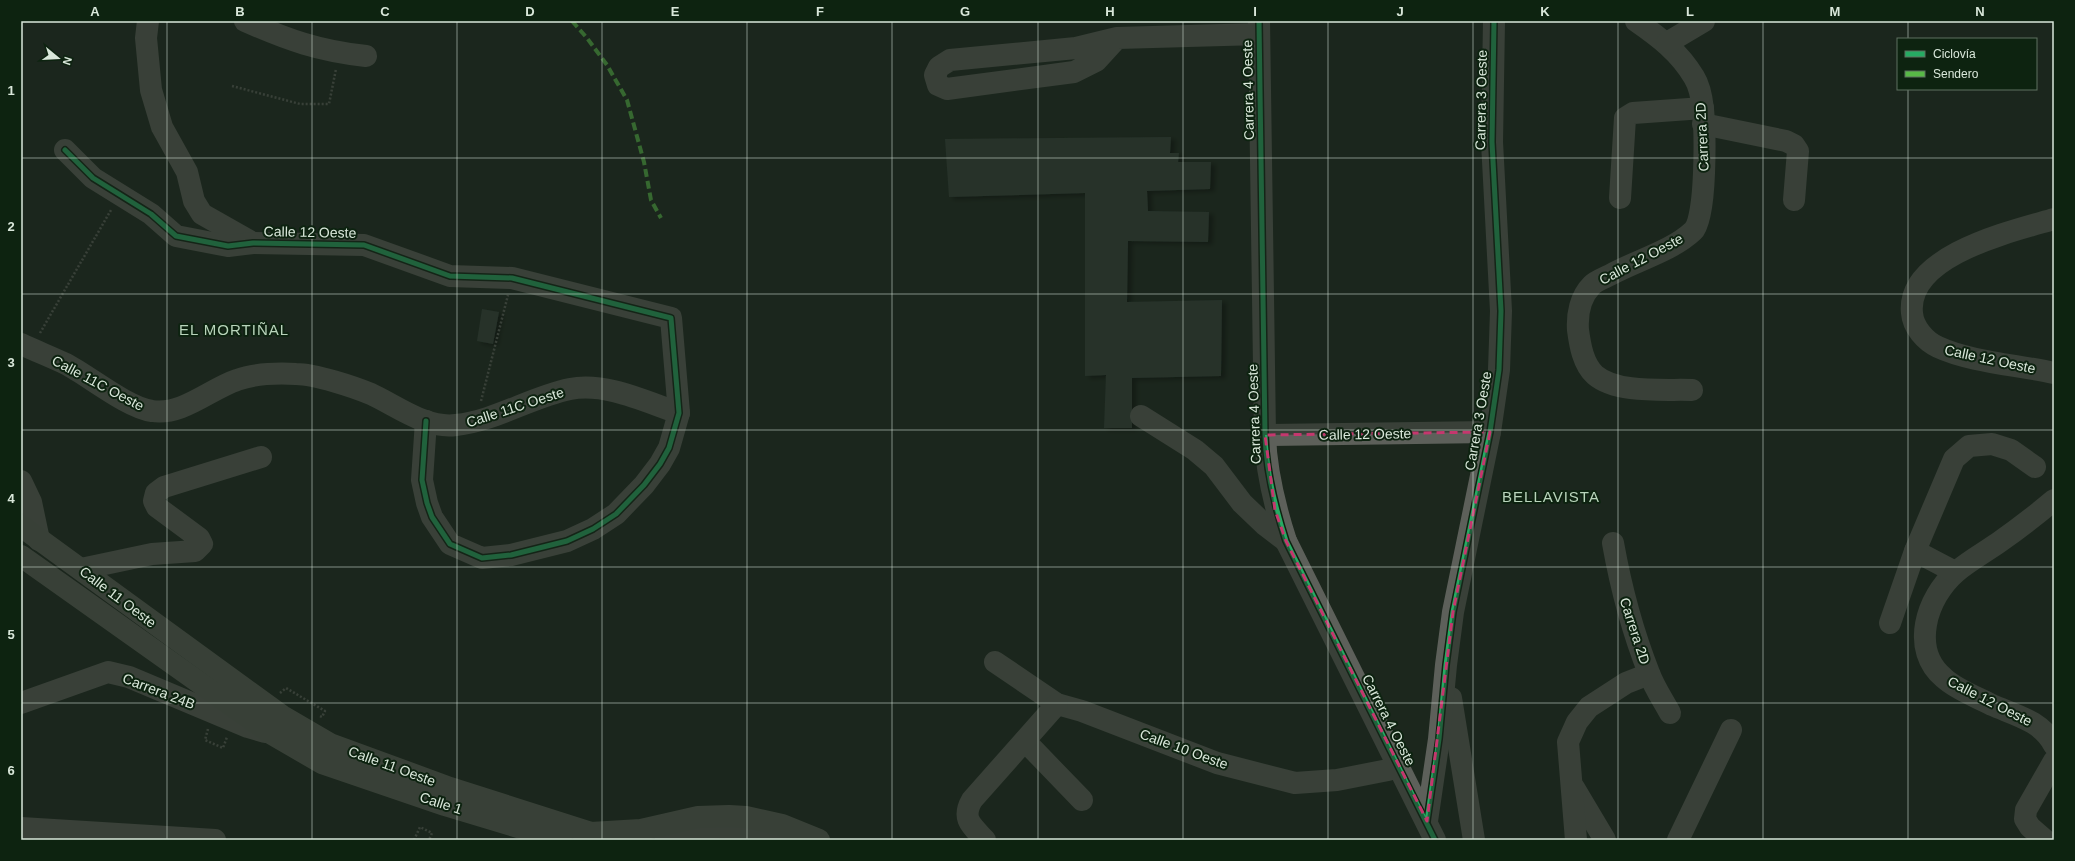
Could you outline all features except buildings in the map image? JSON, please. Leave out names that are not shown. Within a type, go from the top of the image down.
[{"type":"main road","name":"Calle 11 Oeste","points":[[21,526],[81,569],[126,604],[282,716],[330,744],[450,788],[591,833],[641,830],[691,818],[729,816],[746,817],[782,825],[819,840]]},
{"type":"main road","name":"Calle 11 Oeste","points":[[21,556],[272,734],[322,763]]},
{"type":"main road","name":"Calle 1","points":[[322,763],[445,805],[561,840]]},
{"type":"street","points":[[147,21],[146,38],[151,90],[162,127],[187,172],[194,201],[202,214],[253,243]]},
{"type":"street","points":[[245,21],[292,42],[340,53],[366,56]]},
{"type":"street","name":"Carrera 3 Oeste","points":[[1431,831],[1446,665],[1461,569],[1490,432],[1499,370],[1501,311],[1492,142],[1494,21]]},
{"type":"street","name":"Carrera 2D","points":[[1636,21],[1667,43],[1695,78],[1703,116],[1704,180],[1701,213],[1694,230]]},
{"type":"street","points":[[1667,43],[1704,21]]},
{"type":"street","points":[[1117,38],[1096,61],[1074,72],[947,89],[938,85],[935,76],[939,67],[950,60],[1076,48],[1117,38],[1259,27]]},
{"type":"street","name":"Carrera 4 Oeste","points":[[1259,27],[1265,453],[1275,510],[1286,542],[1431,831]]},
{"type":"street","points":[[1620,198],[1625,118],[1633,114],[1703,116],[1786,141],[1794,145],[1798,151],[1794,200]]},
{"type":"street","name":"Calle 12 Oeste","points":[[66,150],[93,178],[151,214],[176,236],[228,246],[253,243],[364,245],[450,276],[512,278],[671,318],[679,413]]},
{"type":"street","name":"Calle 12 Oeste","points":[[2054,219],[1974,246],[1948,258],[1933,268],[1923,278],[1915,292],[1912,308],[1913,322],[1923,335],[1937,347],[1955,354],[2054,373]]},
{"type":"street","name":"Calle 12 Oeste","points":[[1692,390],[1644,389],[1614,385],[1595,375],[1585,360],[1579,340],[1577,321],[1581,302],[1592,285],[1623,267],[1676,243],[1694,230]]},
{"type":"street","name":"Calle 11C Oeste","points":[[26,346],[66,364],[136,406],[152,412],[170,411],[238,379],[265,374],[298,374],[369,394],[426,421],[454,426],[476,421],[571,389],[590,388],[615,392],[679,413]]},
{"type":"street","points":[[426,421],[422,480],[432,517],[450,544],[482,558],[510,555],[567,541],[593,529],[616,514],[644,485],[660,464],[669,448],[679,413]]},
{"type":"street","points":[[1141,416],[1195,450],[1214,466],[1242,503],[1264,526],[1286,542]]},
{"type":"street","name":"Calle 12 Oeste","points":[[1265,435],[1490,432]]},
{"type":"street","points":[[1890,623],[1915,551],[1954,460],[1970,446],[1992,444],[2011,450],[2034,466]]},
{"type":"street","points":[[81,569],[152,554],[195,551],[202,544],[199,538],[157,507],[154,501],[156,493],[164,486],[261,457]]},
{"type":"street","points":[[21,481],[31,502],[39,540]]},
{"type":"street","name":"Calle 12 Oeste","points":[[2054,500],[2029,521],[1955,572],[1938,594],[1930,608],[1925,625],[1925,641],[1929,661],[1944,679],[1974,696],[2037,724],[2049,734],[2054,745]]},
{"type":"street","name":"Carrera 2D","points":[[1613,543],[1621,589],[1649,674],[1670,713]]},
{"type":"street","points":[[1915,551],[1955,572]]},
{"type":"street","points":[[122,560],[116,571],[114,583],[118,595],[126,604]]},
{"type":"street","name":"Calle 10 Oeste","points":[[995,662],[1057,704],[1082,711],[1217,763],[1295,783],[1337,780],[1388,770]]},
{"type":"street","points":[[1446,665],[1474,840]]},
{"type":"street","name":"Carrera 24B","points":[[21,703],[108,672],[130,677],[248,727],[272,734]]},
{"type":"street","points":[[1576,840],[1568,742],[1577,722],[1589,707],[1626,683],[1649,674]]},
{"type":"street","points":[[985,840],[968,821],[966,809],[972,800],[1057,704]]},
{"type":"street","points":[[1678,840],[1732,730]]},
{"type":"street","points":[[1025,741],[1082,800]]},
{"type":"street","points":[[2045,840],[2030,827],[2025,820],[2026,810],[2054,761]]},
{"type":"street","points":[[1571,782],[1606,840]]},
{"type":"street","points":[[644,840],[685,830],[728,827],[744,828],[785,840]]},
{"type":"street","points":[[21,828],[41,835],[215,840]]},
{"type":"street","points":[[556,840],[591,833]]},
{"type":"path","points":[[232,86],[300,104],[329,104],[340,53]]},
{"type":"path","points":[[26,346],[120,196]]},
{"type":"path","points":[[476,421],[512,278]]},
{"type":"path","points":[[286,688],[325,711],[322,717],[316,714]]},
{"type":"path","points":[[414,840],[420,827],[432,833],[429,840]]},
{"type":"highlighted area","points":[[1490,432],[1453,612],[1427,821],[1286,541],[1275,510],[1265,435]]},
{"type":"marked path","points":[[572,21],[607,65],[627,100],[644,162],[651,200],[661,218]]},
{"type":"cycle path","points":[[1259,21],[1265,435],[1267,462],[1272,489],[1286,541],[1435,840]]},
{"type":"cycle path","points":[[1427,821],[1439,739],[1453,612],[1490,432],[1499,370],[1501,311],[1492,142],[1494,21]]},
{"type":"cycle path","points":[[65,150],[93,178],[151,214],[176,236],[228,246],[253,243],[364,245],[450,276],[512,278],[671,318],[679,413],[669,448],[660,464],[644,485],[616,514],[593,529],[567,541],[511,555],[482,558],[450,544],[432,517],[422,480],[426,421]]},
{"type":"district","name":"EL MORTIÑAL","points":[[234,329]]},
{"type":"district","name":"BELLAVISTA","points":[[1551,496]]}]
